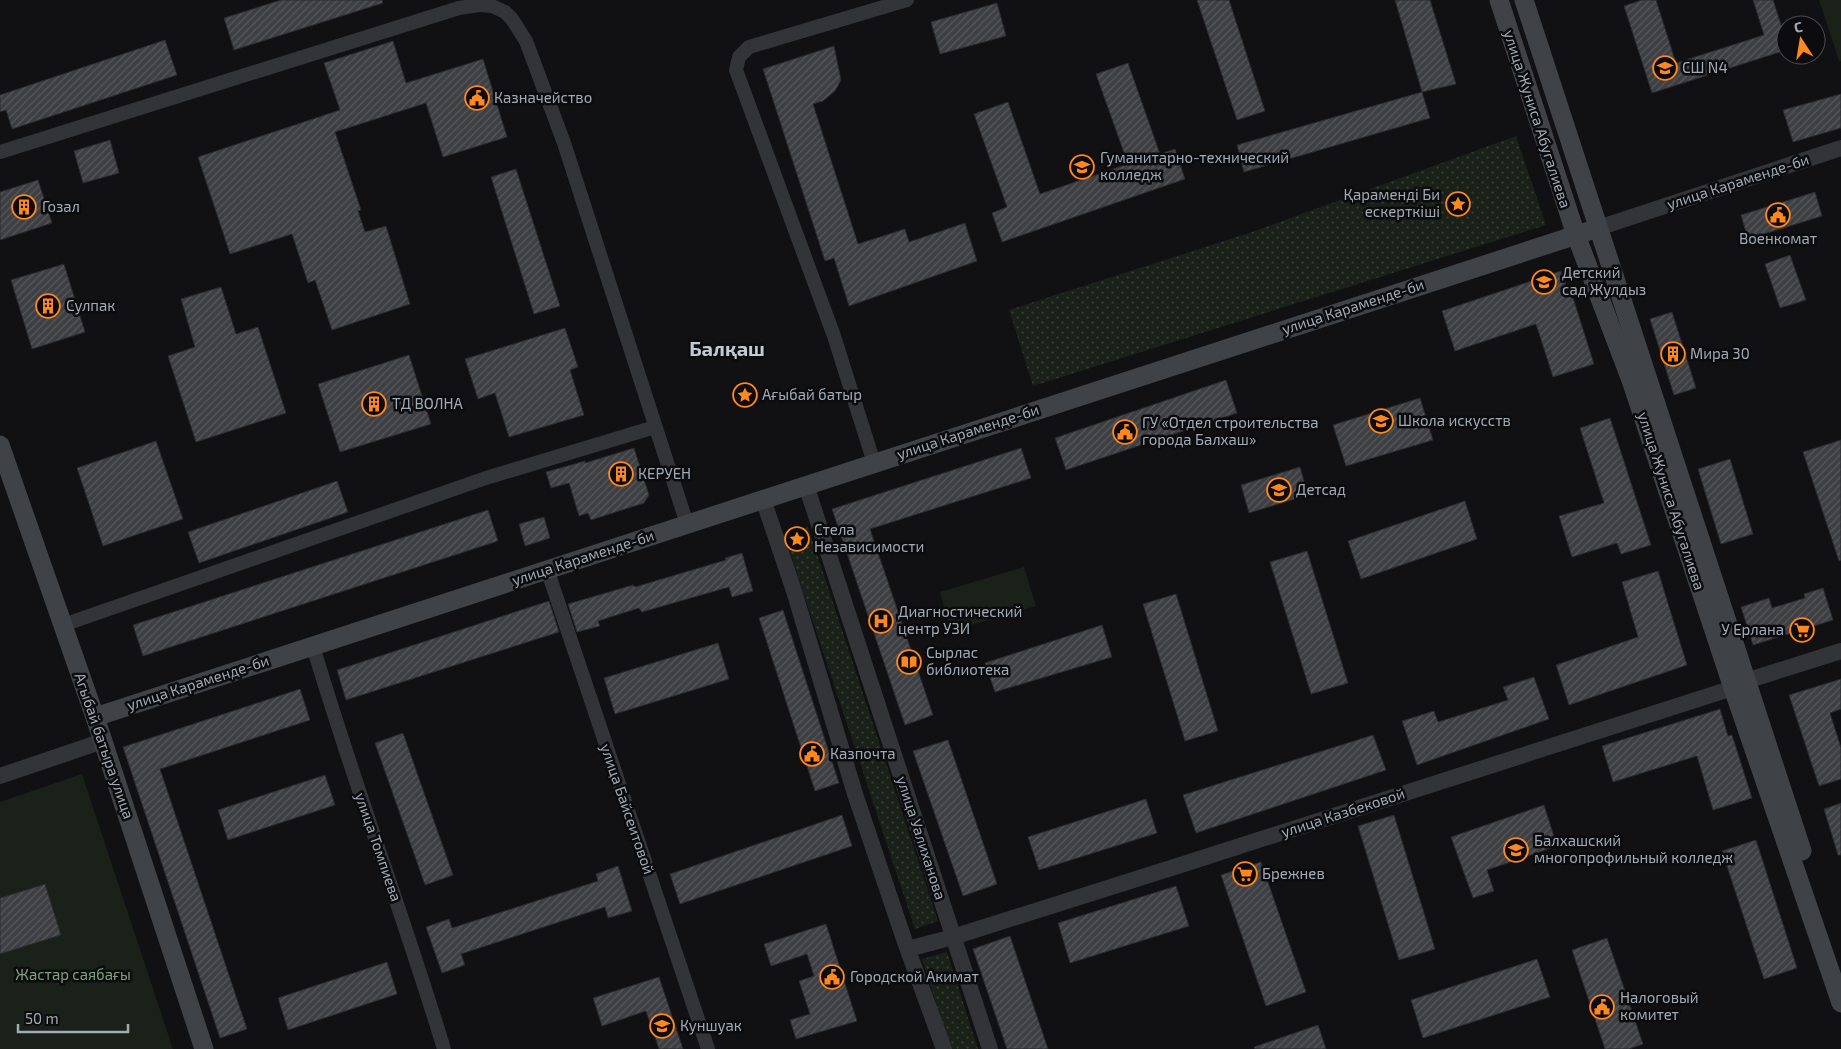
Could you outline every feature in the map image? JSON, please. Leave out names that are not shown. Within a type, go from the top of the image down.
[{"type":"main road","name":"улица Жуниса Абугалиева","points":[[1499,0],[1576,235],[1632,383],[1841,971]]},
{"type":"main road","name":"улица Жуниса Абугалиева","points":[[1524,0],[1598,228],[1739,684],[1841,1003]]},
{"type":"main road","name":"улица Караменде-би","points":[[95,717],[1598,228]]},
{"type":"main road","name":"Агыбай батыра улица","points":[[0,445],[95,717],[204,1049]]},
{"type":"street","points":[[874,463],[834,336],[736,70],[740,57],[749,47],[907,0]]},
{"type":"street","points":[[0,152],[459,8],[479,5],[492,6],[505,12],[512,19],[526,42],[564,143],[687,524]]},
{"type":"street","name":"улица Караменде-би","points":[[1598,228],[1841,148]]},
{"type":"street","points":[[63,625],[486,478],[655,427]]},
{"type":"street","name":"улица Уалиханова","points":[[806,485],[990,1049]]},
{"type":"street","points":[[763,499],[794,592],[855,794],[944,1049]]},
{"type":"street","name":"улица Байсеитовой","points":[[547,569],[708,1049]]},
{"type":"street","name":"улица Томпиева","points":[[313,646],[336,724],[428,995],[444,1049]]},
{"type":"street","name":"улица Казбековой","points":[[908,950],[1841,651]]},
{"type":"street","points":[[0,776],[103,741]]},
{"type":"green space","points":[[1819,0],[1841,0],[1841,61],[1839,61],[1826,21],[1826,15],[1824,15]]},
{"type":"green space","points":[[1516,136],[1546,225],[1033,386],[1009,310],[1252,232]]},
{"type":"green space","points":[[808,527],[938,921],[915,929],[784,534]]},
{"type":"green space","points":[[1024,567],[1036,606],[951,631],[940,592]]},
{"type":"green space","name":"Жастар саябағы","points":[[82,774],[173,1049],[0,1049],[0,802]]},
{"type":"green space","points":[[947,952],[978,1049],[951,1049],[922,959]]},
{"type":"building","points":[[281,0],[382,0],[383,3],[234,50],[224,18]]},
{"type":"building","points":[[1197,0],[1229,0],[1265,111],[1237,120]]},
{"type":"building","points":[[1395,0],[1430,0],[1456,84],[1422,92]]},
{"type":"building","points":[[1642,0],[1656,0],[1676,63],[1764,35],[1753,0],[1773,0],[1778,15],[1776,15],[1776,53],[1652,93],[1624,6]]},
{"type":"building","points":[[997,3],[1006,36],[940,54],[931,22]]},
{"type":"building","points":[[165,40],[177,75],[12,129],[6,110],[0,112],[0,95]]},
{"type":"building","points":[[393,41],[406,83],[483,59],[507,137],[443,157],[426,103],[335,132],[361,210],[358,211],[365,232],[386,226],[410,304],[332,330],[315,280],[308,283],[292,234],[230,254],[198,157],[340,110],[324,63]]},
{"type":"building","points":[[834,46],[841,80],[835,91],[823,101],[813,104],[858,244],[905,229],[909,242],[965,223],[977,261],[849,306],[834,258],[825,261],[763,69]]},
{"type":"building","points":[[1128,63],[1160,154],[1175,149],[1185,179],[1002,242],[992,213],[1007,207],[974,114],[1008,102],[1040,194],[1128,164],[1096,74]]},
{"type":"building","points":[[1422,92],[1430,118],[1244,172],[1237,145]]},
{"type":"building","points":[[1841,94],[1841,128],[1793,142],[1783,110]]},
{"type":"building","points":[[110,140],[119,173],[83,183],[74,151]]},
{"type":"building","points":[[516,169],[560,306],[534,314],[491,177]]},
{"type":"building","name":"Гозал","points":[[38,180],[52,223],[0,240],[0,192]]},
{"type":"building","points":[[1815,192],[1822,216],[1748,239],[1741,215]]},
{"type":"building","points":[[1790,255],[1806,300],[1780,308],[1765,264]]},
{"type":"building","name":"Сулпак","points":[[64,264],[85,332],[32,349],[11,280]]},
{"type":"building","points":[[1561,271],[1571,298],[1573,298],[1594,364],[1553,377],[1536,324],[1455,351],[1442,311]]},
{"type":"building","points":[[221,287],[236,334],[258,327],[286,413],[196,442],[168,356],[195,347],[181,299]]},
{"type":"building","name":"Мира 30","points":[[1672,312],[1696,388],[1674,395],[1650,319]]},
{"type":"building","points":[[565,328],[578,367],[570,370],[584,415],[509,437],[495,393],[478,399],[465,359]]},
{"type":"building","name":"ТД ВОЛНА","points":[[409,355],[431,424],[340,452],[318,384]]},
{"type":"building","points":[[1226,380],[1237,413],[1066,470],[1055,438]]},
{"type":"building","points":[[1420,398],[1433,440],[1346,466],[1333,425]]},
{"type":"building","points":[[1610,418],[1651,545],[1621,554],[1617,543],[1572,557],[1559,516],[1604,503],[1580,428]]},
{"type":"building","points":[[1841,440],[1841,560],[1839,561],[1803,452]]},
{"type":"building","points":[[156,441],[183,519],[103,546],[77,468]]},
{"type":"building","name":"КЕРУЕН","points":[[634,448],[649,495],[644,503],[591,520],[588,513],[579,516],[569,483],[551,488],[546,472],[585,461],[585,463]]},
{"type":"building","points":[[1021,448],[1031,478],[870,529],[933,715],[905,725],[832,509]]},
{"type":"building","points":[[1730,459],[1753,534],[1721,544],[1698,469]]},
{"type":"building","points":[[1300,467],[1308,495],[1249,513],[1241,485]]},
{"type":"building","points":[[337,481],[348,512],[199,563],[188,532]]},
{"type":"building","points":[[1465,501],[1477,539],[1361,579],[1348,541]]},
{"type":"building","points":[[488,510],[498,541],[143,656],[133,625]]},
{"type":"building","points":[[544,517],[550,538],[525,546],[519,524]]},
{"type":"building","points":[[1307,551],[1348,683],[1311,694],[1270,562]]},
{"type":"building","points":[[742,553],[753,591],[732,597],[729,587],[642,612],[639,608],[598,621],[600,626],[577,632],[568,604],[633,585],[635,587],[726,560],[725,558]]},
{"type":"building","points":[[1658,571],[1687,665],[1569,705],[1556,665],[1638,637],[1622,582]]},
{"type":"building","points":[[1823,588],[1833,620],[1753,645],[1741,607],[1769,598],[1772,608],[1805,598],[1804,594]]},
{"type":"building","points":[[1176,594],[1218,731],[1185,741],[1143,604]]},
{"type":"building","points":[[549,601],[559,632],[346,700],[337,670]]},
{"type":"building","points":[[783,610],[839,783],[815,791],[759,618]]},
{"type":"building","points":[[1102,625],[1112,657],[995,692],[985,663]]},
{"type":"building","points":[[718,643],[729,679],[615,714],[604,678]]},
{"type":"building","points":[[1534,677],[1549,719],[1417,765],[1402,721],[1434,711],[1438,722],[1508,700],[1503,687]]},
{"type":"building","points":[[1841,679],[1841,709],[1830,713],[1841,748],[1841,779],[1819,786],[1789,695]]},
{"type":"building","points":[[300,689],[310,720],[160,769],[247,1029],[220,1038],[123,747]]},
{"type":"building","points":[[1720,709],[1728,736],[1732,735],[1752,798],[1713,810],[1697,756],[1613,782],[1602,746]]},
{"type":"building","points":[[403,733],[453,875],[425,885],[375,743]]},
{"type":"building","points":[[1373,735],[1386,770],[1196,833],[1183,795]]},
{"type":"building","points":[[948,740],[997,884],[963,896],[913,751]]},
{"type":"building","points":[[325,775],[335,805],[228,840],[218,810]]},
{"type":"building","points":[[1146,799],[1157,833],[1039,870],[1028,837]]},
{"type":"building","points":[[1841,803],[1841,855],[1838,855],[1824,809]]},
{"type":"building","points":[[1544,805],[1557,846],[1487,870],[1494,891],[1473,898],[1451,837]]},
{"type":"building","points":[[842,815],[852,846],[680,904],[670,874]]},
{"type":"building","points":[[1394,815],[1435,949],[1399,960],[1358,826]]},
{"type":"building","points":[[1756,840],[1797,968],[1764,979],[1722,851]]},
{"type":"building","points":[[1261,862],[1306,992],[1266,1006],[1221,875]]},
{"type":"building","points":[[618,866],[632,911],[608,918],[605,907],[461,954],[465,965],[442,973],[426,927],[449,919],[452,928],[598,881],[596,874]]},
{"type":"building","points":[[45,884],[61,935],[0,954],[0,898]]},
{"type":"building","points":[[1176,886],[1189,926],[1070,963],[1058,923]]},
{"type":"building","points":[[826,924],[857,1021],[796,1039],[790,1020],[810,1014],[799,981],[814,976],[807,954],[771,966],[764,944]]},
{"type":"building","points":[[1010,936],[1048,1049],[1007,1049],[973,949]]},
{"type":"building","points":[[1607,938],[1643,1044],[1629,1049],[1605,1049],[1572,950]]},
{"type":"building","points":[[1537,959],[1550,997],[1423,1038],[1411,1000]]},
{"type":"building","points":[[387,962],[397,994],[288,1030],[278,998]]},
{"type":"building","points":[[659,977],[683,1049],[659,1049],[646,1011],[602,1026],[593,998]]},
{"type":"building","points":[[1318,1025],[1326,1049],[1255,1049],[1254,1047]]},
{"type":"place","name":"СШ N4","points":[[1665,68]]},
{"type":"place","name":"Казначейство","points":[[477,98]]},
{"type":"place","name":"Гуманитарно-технический колледж","points":[[1082,167]]},
{"type":"place","name":"Қараменді Би ескерткіші","points":[[1458,204]]},
{"type":"place","name":"Гозал","points":[[24,207]]},
{"type":"place","name":"Военкомат","points":[[1778,215]]},
{"type":"place","name":"Детский сад Жулдыз","points":[[1544,282]]},
{"type":"place","name":"Сулпак","points":[[48,306]]},
{"type":"place","name":"Мира 30","points":[[1673,354]]},
{"type":"place","name":"Ағыбай батыр","points":[[745,395]]},
{"type":"place","name":"ТД ВОЛНА","points":[[374,404]]},
{"type":"place","name":"Школа искусств","points":[[1381,421]]},
{"type":"place","name":"ГУ «Отдел строительства города Балхаш»","points":[[1125,432]]},
{"type":"place","name":"КЕРУЕН","points":[[621,474]]},
{"type":"place","name":"Детсад","points":[[1279,490]]},
{"type":"place","name":"Стела Независимости","points":[[797,539]]},
{"type":"place","name":"Диагностический центр УЗИ","points":[[881,621]]},
{"type":"place","name":"У Ерлана","points":[[1802,630]]},
{"type":"place","name":"Сырлас библиотека","points":[[909,662]]},
{"type":"place","name":"Казпочта","points":[[812,754]]},
{"type":"place","name":"Балхашский многопрофильный колледж","points":[[1516,850]]},
{"type":"place","name":"Брежнев","points":[[1245,874]]},
{"type":"place","name":"Городской Акимат","points":[[832,977]]},
{"type":"place","name":"Налоговый комитет","points":[[1602,1007]]},
{"type":"place","name":"Куншуак","points":[[662,1026]]},
{"type":"district","name":"Балқаш","points":[[727,349]]}]
